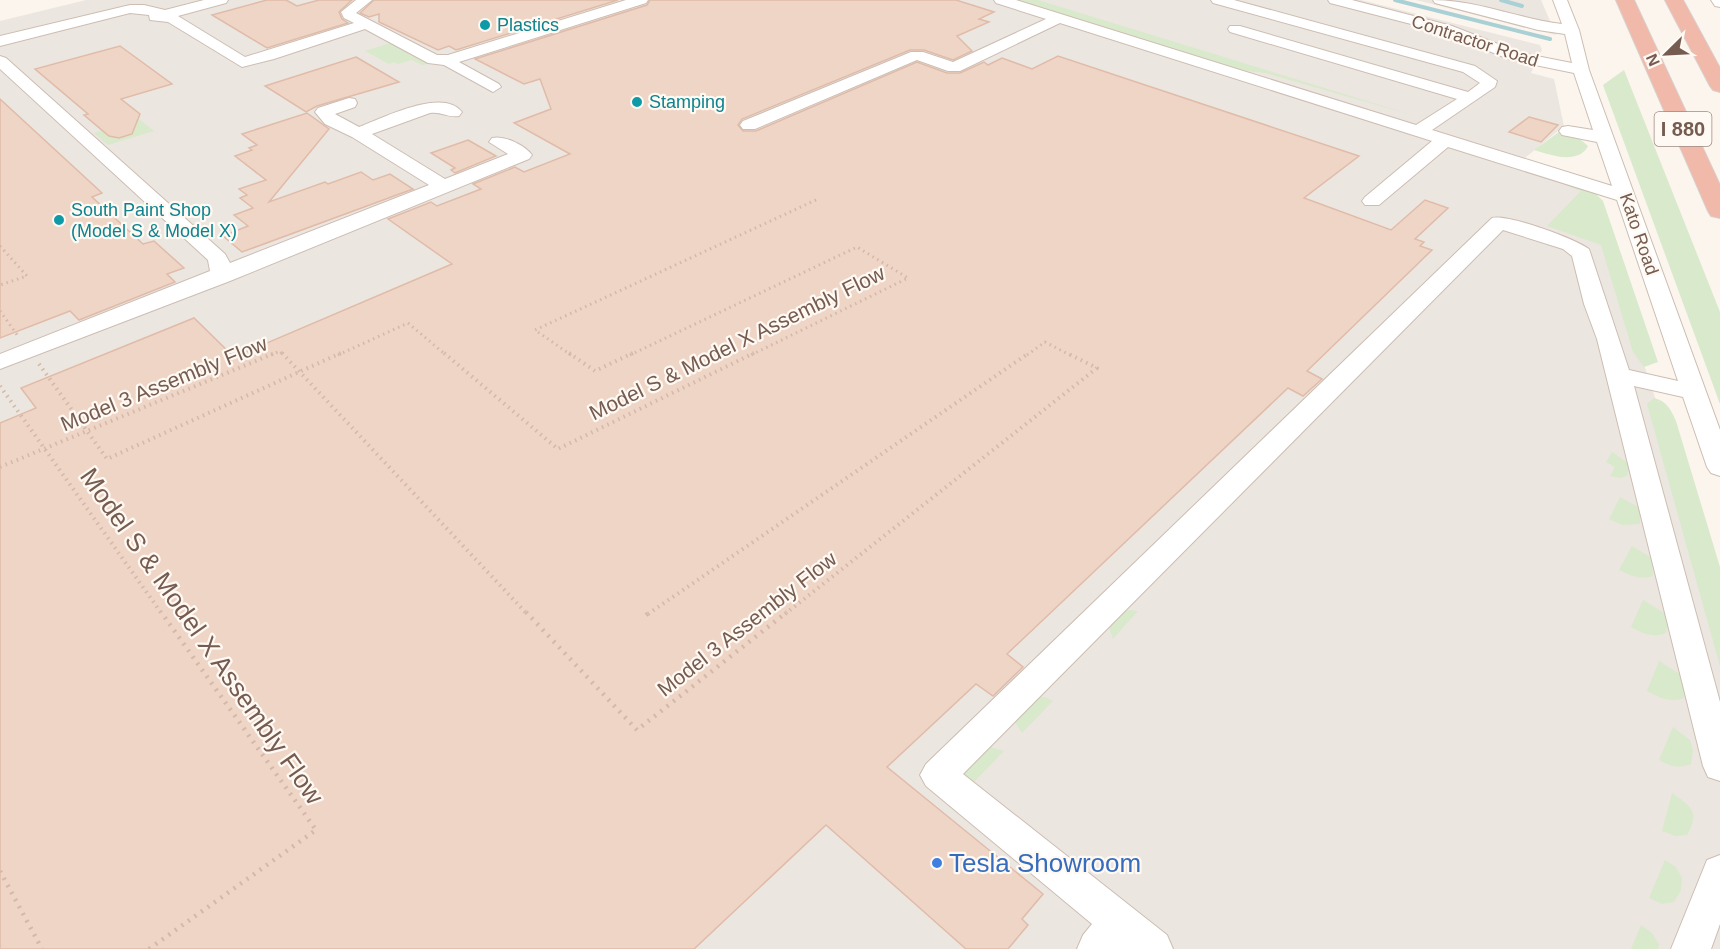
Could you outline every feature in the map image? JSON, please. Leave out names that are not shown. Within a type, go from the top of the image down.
[{"type":"highway","name":"I 880","points":[[1625,0],[1720,210]]},
{"type":"highway","name":"I 880","points":[[1640,0],[1720,166]]},
{"type":"highway","name":"I 880","points":[[1677,1],[1720,86]]},
{"type":"street","points":[[39,47],[221,0]]},
{"type":"street","points":[[365,0],[348,12],[434,60],[449,60],[641,0]]},
{"type":"street","points":[[1000,0],[1445,140],[1624,189]]},
{"type":"street","points":[[1218,0],[1469,69],[1482,75],[1489,84],[1419,131]]},
{"type":"street","name":"Contractor Road","points":[[1335,0],[1459,33],[1517,57],[1581,70]]},
{"type":"street","points":[[1440,0],[1538,26],[1572,30]]},
{"type":"street","name":"Kato Road","points":[[1558,0],[1572,30],[1581,70],[1720,467]]},
{"type":"street","points":[[0,41],[130,9],[146,8],[165,14],[242,62],[268,56],[367,24]]},
{"type":"street","points":[[749,124],[917,55],[954,68],[1060,18]]},
{"type":"street","points":[[1119,21],[1154,31]]},
{"type":"street","points":[[1235,29],[1471,98]]},
{"type":"street","points":[[5,57],[218,258],[222,276]]},
{"type":"street","points":[[449,60],[451,64],[493,87]]},
{"type":"street","points":[[349,103],[324,112],[331,120],[358,133],[445,187]]},
{"type":"street","points":[[358,133],[427,108],[441,105],[453,112]]},
{"type":"street","points":[[1423,112],[1440,117]]},
{"type":"street","points":[[1568,130],[1606,138]]},
{"type":"street","points":[[1419,131],[1483,139],[1624,189]]},
{"type":"street","points":[[1372,201],[1445,140]]},
{"type":"street","points":[[0,362],[523,155],[498,142]]},
{"type":"street","points":[[1153,949],[1108,935],[938,775],[1499,222],[1570,245],[1582,253],[1595,304],[1609,339],[1720,766]]},
{"type":"street","points":[[1618,375],[1695,392]]},
{"type":"street","points":[[1691,949],[1720,873]]},
{"type":"path","name":"Model S & Model X Assembly Flow","points":[[33,357],[107,459],[408,323],[558,449],[908,278],[857,247],[595,371],[535,330],[818,199]]},
{"type":"path","points":[[0,246],[27,276],[0,285]]},
{"type":"path","points":[[0,311],[20,339]]},
{"type":"path","name":"Model 3 Assembly Flow","points":[[0,467],[280,351],[637,730],[1096,368],[1045,342],[646,615]]},
{"type":"path","name":"Model S & Model X Assembly Flow","points":[[0,386],[316,830],[148,949]]},
{"type":"path","points":[[0,871],[42,949]]},
{"type":"shaded area","points":[[86,0],[1361,0],[1540,45],[1542,50],[1531,73],[1554,79],[1564,126],[1520,162],[1585,189],[1720,591],[1720,949],[0,949],[0,21]]},
{"type":"shaded area","points":[[1416,0],[1541,0],[1556,35]]},
{"type":"green space","points":[[1014,0],[1038,0],[1419,117],[1265,73],[1238,70]]},
{"type":"green space","points":[[390,43],[428,64],[422,65],[412,60],[389,64],[365,51]]},
{"type":"green space","points":[[1624,70],[1720,312],[1720,404],[1603,85]]},
{"type":"green space","points":[[139,119],[154,131],[108,145],[94,133]]},
{"type":"green space","points":[[1559,132],[1581,140],[1588,146],[1583,152],[1571,157],[1555,156],[1534,150]]},
{"type":"green space","points":[[1565,185],[1595,193],[1603,201],[1658,362],[1644,367],[1633,352],[1601,245],[1547,226],[1581,191]]},
{"type":"green space","points":[[1654,398],[1665,404],[1676,421],[1720,567],[1720,666],[1647,404]]},
{"type":"green space","points":[[1612,452],[1627,462],[1629,469],[1627,476],[1620,478],[1610,476],[1615,467],[1606,462]]},
{"type":"green space","points":[[1620,497],[1640,508],[1640,524],[1622,525],[1609,519]]},
{"type":"green space","points":[[1632,546],[1652,558],[1653,576],[1636,577],[1619,570]]},
{"type":"green space","points":[[1643,600],[1666,614],[1668,623],[1666,633],[1648,634],[1631,627]]},
{"type":"green space","points":[[1121,611],[1138,611],[1113,639],[1108,625]]},
{"type":"green space","points":[[1659,661],[1683,676],[1684,698],[1665,699],[1647,691]]},
{"type":"green space","points":[[1034,697],[1045,697],[1053,701],[1022,733],[1014,721]]},
{"type":"green space","points":[[1673,727],[1690,740],[1693,751],[1691,764],[1675,766],[1659,760]]},
{"type":"green space","points":[[990,747],[1004,751],[971,785],[963,771]]},
{"type":"green space","points":[[1672,793],[1685,802],[1692,811],[1693,821],[1687,835],[1675,836],[1662,831]]},
{"type":"green space","points":[[1665,860],[1676,867],[1682,878],[1681,890],[1674,902],[1662,904],[1649,898]]},
{"type":"green space","points":[[1641,925],[1652,933],[1659,944],[1658,949],[1631,949]]},
{"type":"building","points":[[267,0],[286,0],[297,6],[319,0],[352,0],[339,12],[342,19],[348,23],[267,48],[212,15]]},
{"type":"building","name":"Plastics","points":[[374,0],[618,0],[456,50],[449,46],[438,50],[379,22],[379,14],[369,17],[360,13]]},
{"type":"building","points":[[650,0],[956,0],[994,12],[979,19],[989,22],[957,36],[972,51],[953,60],[924,50],[910,50],[742,119],[738,125],[743,131],[756,131],[917,62],[947,73],[960,73],[984,62],[988,65],[1002,58],[1032,69],[1058,56],[1359,156],[1304,198],[1391,230],[1425,200],[1448,208],[1415,239],[1424,242],[1420,246],[1432,250],[1307,371],[1322,379],[1303,396],[1288,388],[1007,654],[1023,667],[993,696],[976,684],[887,767],[1043,894],[1022,919],[1028,925],[1008,949],[966,949],[826,825],[694,949],[0,949],[0,423],[36,408],[21,388],[194,318],[234,357],[452,264],[388,219],[431,202],[437,206],[481,189],[473,184],[515,167],[524,172],[570,154],[514,123],[551,109],[540,79],[524,84],[475,59],[647,5]]},
{"type":"building","points":[[120,46],[172,84],[121,99],[140,114],[132,134],[119,138],[109,136],[84,115],[88,114],[35,69]]},
{"type":"building","points":[[356,57],[399,82],[317,106],[306,112],[265,86]]},
{"type":"building","name":"South Paint Shop (Model S & Model X)","points":[[0,99],[102,193],[92,197],[143,244],[154,241],[184,268],[167,274],[175,282],[79,320],[70,311],[0,338]]},
{"type":"building","points":[[307,113],[329,129],[269,202],[361,172],[373,180],[390,174],[413,189],[242,252],[223,236],[248,226],[234,215],[253,208],[240,198],[247,195],[239,189],[266,180],[235,156],[252,150],[249,148],[257,145],[242,134]]},
{"type":"building","points":[[1529,117],[1558,125],[1541,142],[1509,132]]},
{"type":"building","points":[[468,140],[496,156],[455,173],[451,170],[455,168],[431,153]]},
{"type":"waterway","points":[[1395,0],[1550,39]]},
{"type":"waterway","points":[[1501,0],[1522,6]]},
{"type":"place","name":"Plastics","points":[[485,25]]},
{"type":"place","name":"Stamping","points":[[637,102]]},
{"type":"place","name":"South Paint Shop (Model S & Model X)","points":[[59,220]]},
{"type":"place","name":"Tesla Showroom","points":[[937,863]]}]
